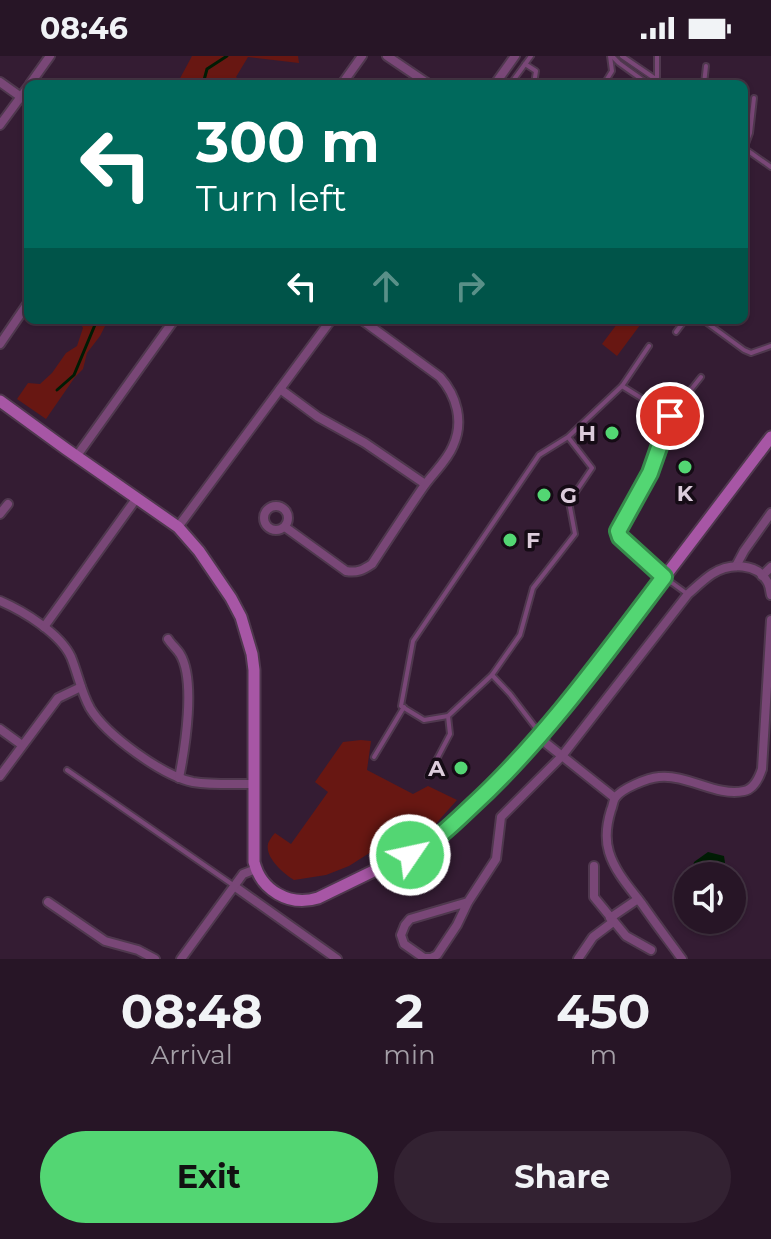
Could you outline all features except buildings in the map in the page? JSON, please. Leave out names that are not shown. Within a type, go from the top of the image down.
[{"type":"main road","points":[[0,401],[178,527],[199,551],[231,598],[241,617],[252,654],[255,682],[253,854],[256,869],[266,885],[287,898],[302,901],[329,894],[432,842],[495,785],[613,645],[771,437]]},
{"type":"street","points":[[33,80],[50,56]]},
{"type":"street","points":[[345,80],[362,56]]},
{"type":"street","points":[[387,56],[423,80]]},
{"type":"street","points":[[498,80],[515,56]]},
{"type":"street","points":[[0,82],[24,100],[0,125]]},
{"type":"street","points":[[0,344],[4,330],[24,308]]},
{"type":"street","points":[[76,457],[171,324]]},
{"type":"street","points":[[178,527],[328,324]]},
{"type":"street","points":[[285,527],[346,571],[364,570],[372,564],[454,445],[459,424],[458,410],[448,386],[367,324]]},
{"type":"street","points":[[280,389],[318,417],[365,443],[425,484]]},
{"type":"street","points":[[44,627],[136,499]]},
{"type":"street","points":[[0,514],[8,504]]},
{"type":"street","points":[[736,566],[771,513]]},
{"type":"street","points":[[468,902],[410,919],[401,935],[404,944],[424,958],[437,955],[496,859],[501,817],[562,756],[688,594],[714,573],[736,566],[752,569],[762,576],[768,583],[771,595]]},
{"type":"street","points":[[762,576],[771,567]]},
{"type":"street","points":[[0,601],[44,627],[66,648],[89,707],[101,724],[126,744],[179,778],[195,782],[254,784]]},
{"type":"street","points":[[682,959],[620,875],[609,852],[608,828],[615,798],[636,784],[663,776],[727,792],[750,790],[762,769],[771,620]]},
{"type":"street","points":[[168,639],[181,655],[186,671],[187,724],[179,778]]},
{"type":"street","points":[[0,776],[58,698],[81,687]]},
{"type":"street","points":[[0,729],[22,745]]},
{"type":"street","points":[[540,734],[547,744],[615,798]]},
{"type":"street","points":[[594,866],[594,897],[626,936],[651,950]]},
{"type":"street","points":[[181,959],[243,874],[256,869]]},
{"type":"street","points":[[234,886],[337,959]]},
{"type":"street","points":[[578,959],[593,937],[638,899]]},
{"type":"street","points":[[48,902],[105,941],[138,950],[155,959]]},
{"type":"lane","points":[[513,80],[531,56]]},
{"type":"lane","points":[[606,80],[612,71],[611,56]]},
{"type":"lane","points":[[611,56],[643,80]]},
{"type":"lane","points":[[622,56],[657,80]]},
{"type":"lane","points":[[657,56],[657,80]]},
{"type":"lane","points":[[525,64],[536,71],[535,80]]},
{"type":"lane","points":[[704,80],[706,66]]},
{"type":"lane","points":[[748,140],[754,98]]},
{"type":"lane","points":[[748,153],[771,167]]},
{"type":"lane","points":[[676,332],[682,324]]},
{"type":"lane","points":[[708,324],[751,353],[771,346]]},
{"type":"lane","points":[[568,437],[592,468],[569,502],[575,534],[533,588],[520,635],[492,675],[448,716],[424,720],[401,706],[413,641],[539,455],[568,437],[622,386],[649,346]]},
{"type":"lane","points":[[688,594],[664,577],[620,537],[618,531],[650,473],[670,416],[701,377]]},
{"type":"lane","points":[[622,386],[670,416]]},
{"type":"lane","points":[[492,675],[540,734]]},
{"type":"lane","points":[[374,757],[404,707]]},
{"type":"lane","points":[[428,776],[450,734],[448,716]]},
{"type":"lane","points":[[67,770],[234,886]]},
{"type":"shaded area","points":[[192,56],[298,56],[299,63],[248,57],[236,77],[239,80],[179,80]]},
{"type":"shaded area","points":[[81,324],[106,324],[87,353],[83,369],[46,419],[17,399],[28,383],[40,384],[52,373],[66,353],[77,346],[83,328]]},
{"type":"shaded area","points":[[617,324],[641,324],[617,356],[602,344]]},
{"type":"shaded area","points":[[371,741],[367,770],[413,794],[428,786],[457,800],[432,828],[382,845],[349,866],[326,875],[294,880],[272,860],[269,842],[275,833],[291,844],[328,792],[315,782],[343,742]]},
{"type":"shaded area","points":[[708,852],[724,856],[725,862],[694,862]]},
{"type":"waterway","points":[[204,80],[207,69],[227,56]]},
{"type":"waterway","points":[[57,390],[74,375],[95,324]]},
{"type":"place","name":"H","points":[[612,433]]},
{"type":"place","name":"K","points":[[685,467]]},
{"type":"place","name":"G","points":[[544,495]]},
{"type":"place","name":"F","points":[[510,540]]},
{"type":"place","name":"A","points":[[461,768]]},
{"type":"route","points":[[410,855],[440,835],[515,764],[613,645],[664,577],[620,537],[618,531],[650,473],[670,416]]}]
